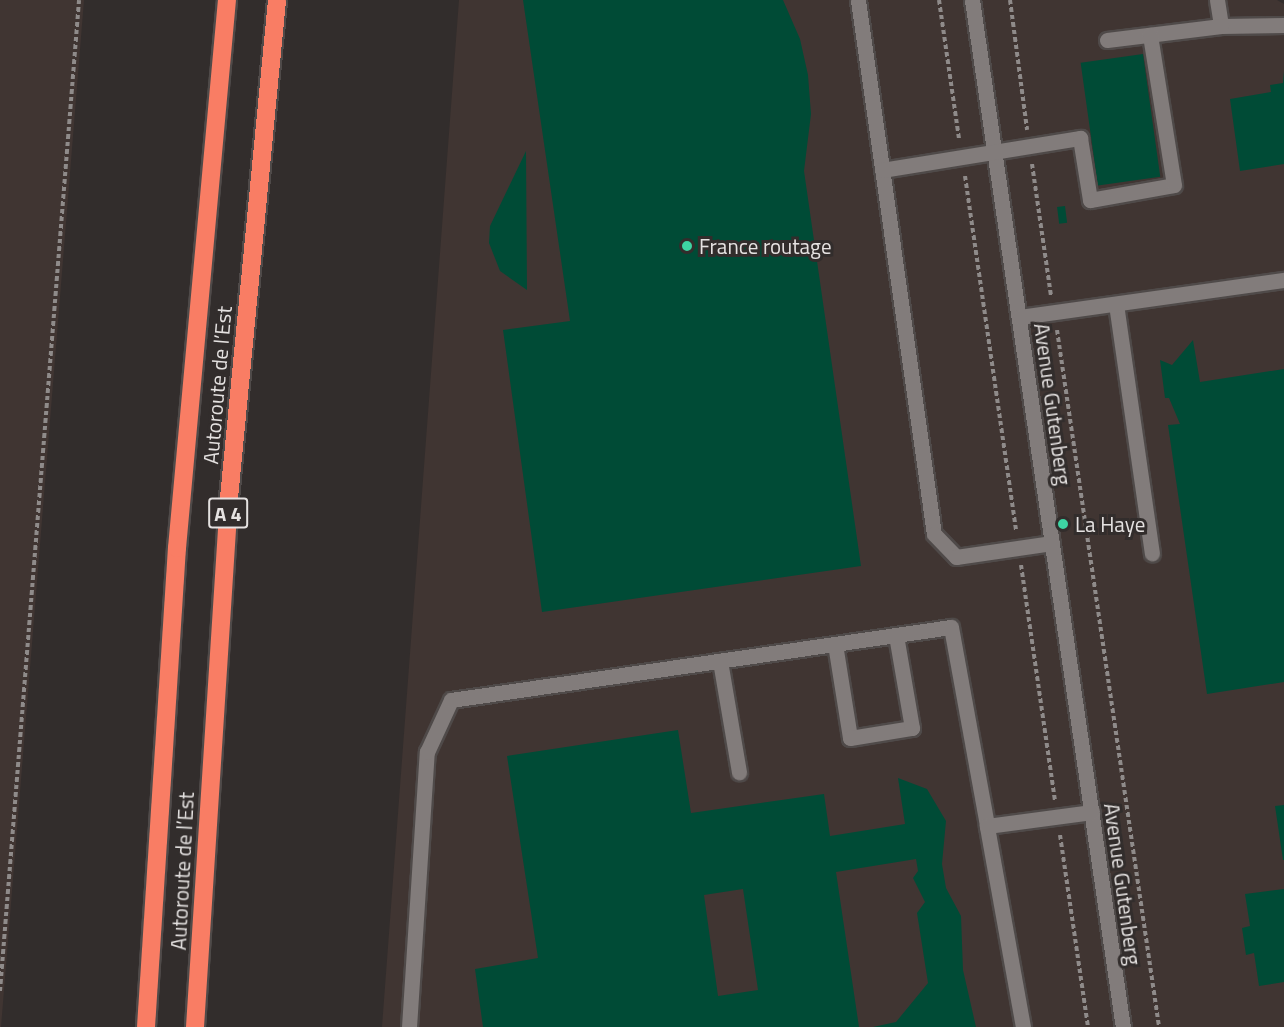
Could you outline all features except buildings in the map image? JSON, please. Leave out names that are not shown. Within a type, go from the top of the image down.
[{"type":"highway","name":"Autoroute de l’Est","points":[[146,1027],[177,548],[227,0]]},
{"type":"highway","name":"Autoroute de l’Est","points":[[195,1027],[229,498],[277,0]]},
{"type":"street","points":[[858,0],[934,534],[957,557],[1052,543]]},
{"type":"street","name":"Avenue Gutenberg","points":[[972,0],[1123,1027]]},
{"type":"street","points":[[1217,0],[1221,26]]},
{"type":"street","points":[[1107,40],[1221,26],[1284,25]]},
{"type":"street","points":[[882,170],[1080,138],[1090,200],[1174,185],[1150,35]]},
{"type":"street","points":[[1020,317],[1284,280]]},
{"type":"street","points":[[1116,304],[1152,553]]},
{"type":"street","points":[[409,1027],[427,752],[451,700],[951,627],[1023,1027]]},
{"type":"street","points":[[835,644],[850,738],[912,728],[896,635]]},
{"type":"street","points":[[720,660],[739,772]]},
{"type":"street","points":[[987,826],[1092,812]]},
{"type":"path","points":[[0,991],[79,0]]},
{"type":"path","points":[[939,0],[1088,1027]]},
{"type":"path","points":[[1010,0],[1029,146],[1159,1027]]},
{"type":"shaded area","points":[[0,0],[84,0],[1,1027],[0,1027]]},
{"type":"shaded area","points":[[459,0],[1277,0],[1284,4],[1284,1027],[382,1027]]},
{"type":"place","name":"France routage","points":[[687,246]]},
{"type":"place","name":"La Haye","points":[[1063,524]]}]
